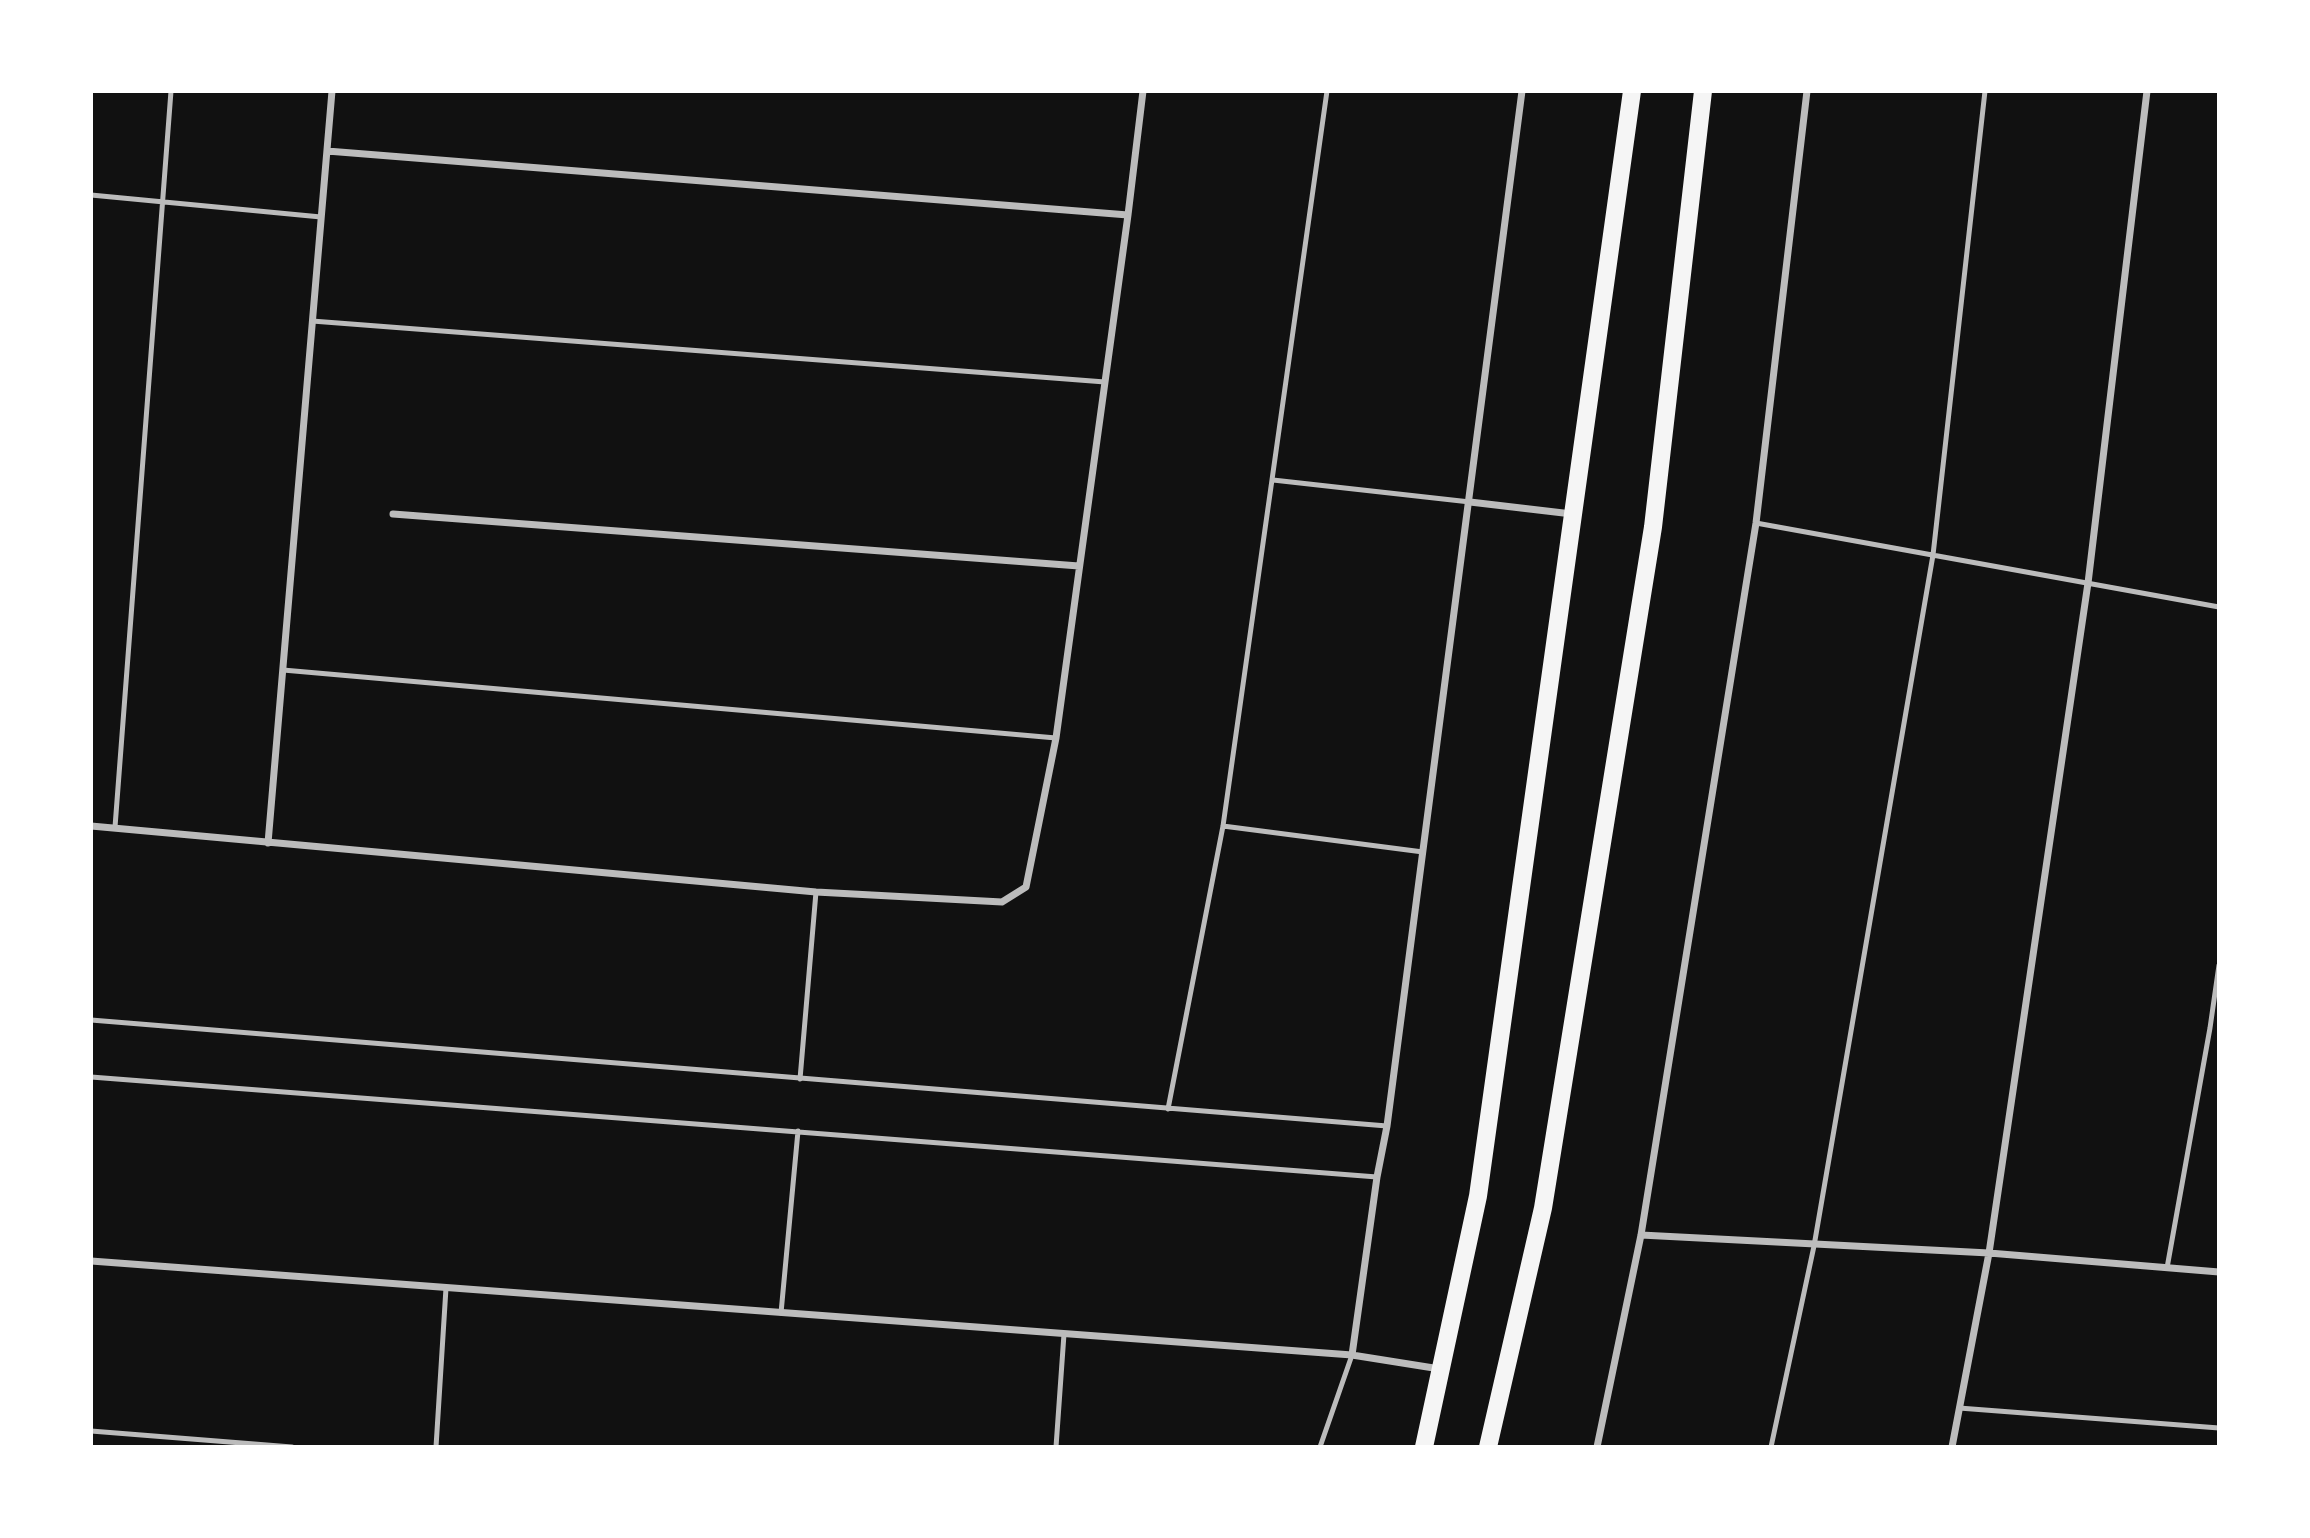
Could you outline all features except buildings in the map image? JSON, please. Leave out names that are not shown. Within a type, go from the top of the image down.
[{"type":"main road","points":[[1424,1447],[1478,1196],[1632,91]]},
{"type":"main road","points":[[1488,1447],[1543,1208],[1651,541],[1703,91]]},
{"type":"street","points":[[268,843],[332,91]]},
{"type":"street","points":[[91,826],[816,892],[1002,902],[1026,887],[1056,737],[1143,91]]},
{"type":"street","points":[[1352,1355],[1377,1177],[1387,1126],[1522,91]]},
{"type":"street","points":[[1597,1447],[1641,1236],[1756,523],[1807,91]]},
{"type":"street","points":[[1952,1447],[1989,1253],[2088,583],[2147,91]]},
{"type":"street","points":[[327,151],[1128,215]]},
{"type":"street","points":[[1470,502],[1572,514]]},
{"type":"street","points":[[393,514],[1079,566]]},
{"type":"street","points":[[1641,1236],[1989,1253],[2219,1272]]},
{"type":"street","points":[[91,1261],[1352,1355],[1440,1369]]},
{"type":"lane","points":[[115,827],[171,91]]},
{"type":"lane","points":[[1168,1109],[1223,826],[1327,91]]},
{"type":"lane","points":[[1771,1447],[1814,1246],[1933,555],[1985,91]]},
{"type":"lane","points":[[91,195],[321,217]]},
{"type":"lane","points":[[312,321],[1105,382]]},
{"type":"lane","points":[[1273,480],[1470,502]]},
{"type":"lane","points":[[1756,523],[2219,607]]},
{"type":"lane","points":[[284,670],[1056,737]]},
{"type":"lane","points":[[1223,826],[1423,852]]},
{"type":"lane","points":[[800,1079],[816,892]]},
{"type":"lane","points":[[2167,1268],[2219,965]]},
{"type":"lane","points":[[91,1020],[1387,1126]]},
{"type":"lane","points":[[91,1077],[496,1111],[798,1131],[1377,1177]]},
{"type":"lane","points":[[781,1312],[798,1131]]},
{"type":"lane","points":[[436,1447],[446,1288]]},
{"type":"lane","points":[[1056,1447],[1064,1334]]},
{"type":"lane","points":[[1320,1447],[1352,1355]]},
{"type":"lane","points":[[1959,1408],[2219,1428]]},
{"type":"lane","points":[[91,1431],[292,1447]]}]
